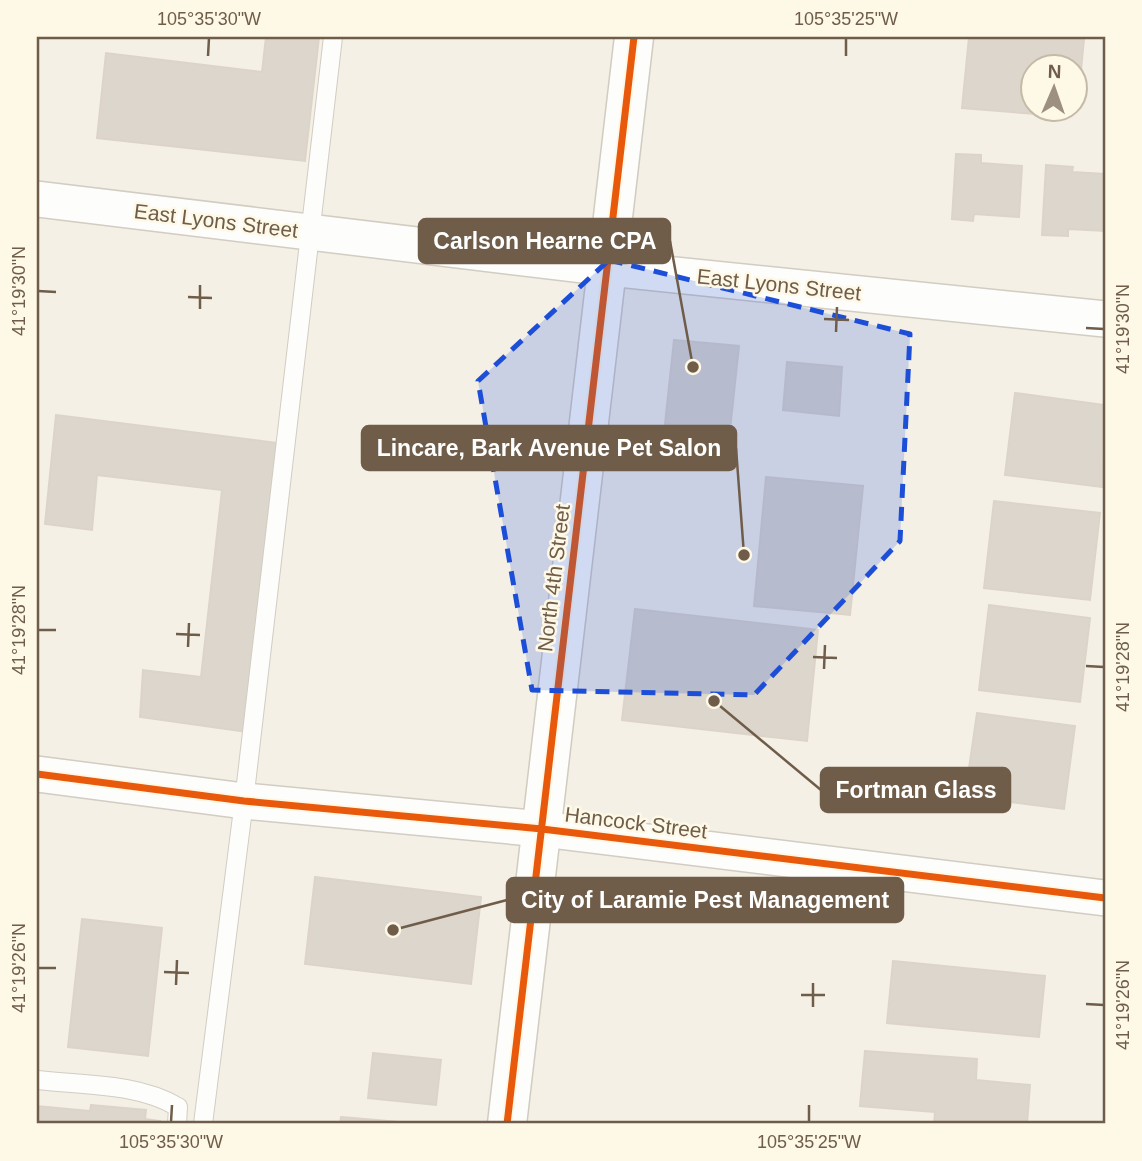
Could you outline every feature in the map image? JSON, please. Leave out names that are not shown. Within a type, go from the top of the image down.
[{"type":"street","name":"North 4th Street","points":[[507,1124],[635,37]]},
{"type":"street","name":"East Lyons Street","points":[[37,199],[607,268],[1105,319]]},
{"type":"street","name":"Hancock Street","points":[[37,774],[244,801],[542,829],[1105,898]]},
{"type":"lane","points":[[203,1124],[244,801],[333,37]]},
{"type":"lane","points":[[37,1080],[130,1090],[169,1102],[178,1107],[177,1124]]},
{"type":"highlighted area","points":[[609,260],[910,334],[900,541],[754,695],[532,690],[478,381]]},
{"type":"building","points":[[266,37],[319,37],[305,161],[97,138],[106,53],[262,72]]},
{"type":"building","points":[[969,37],[1084,39],[1083,52],[1020,52],[1020,113],[962,108]]},
{"type":"building","points":[[956,154],[981,155],[981,163],[1022,166],[1019,217],[974,214],[973,221],[952,219]]},
{"type":"building","points":[[1046,165],[1073,167],[1072,172],[1105,174],[1105,231],[1068,229],[1068,236],[1042,235]]},
{"type":"building","points":[[674,340],[739,346],[730,430],[665,424]]},
{"type":"building","points":[[787,362],[842,367],[839,416],[783,410]]},
{"type":"building","points":[[1015,393],[1105,405],[1103,487],[1005,475]]},
{"type":"building","points":[[56,415],[278,443],[248,732],[140,717],[143,670],[201,677],[222,490],[97,475],[92,530],[45,524]]},
{"type":"building","points":[[766,477],[863,486],[850,615],[754,606]]},
{"type":"building","points":[[994,501],[1100,513],[1090,600],[984,588]]},
{"type":"building","points":[[989,605],[1090,618],[1080,702],[979,690]]},
{"type":"building","points":[[635,609],[818,630],[807,741],[622,720]]},
{"type":"building","points":[[977,713],[1075,726],[1064,809],[965,796]]},
{"type":"building","points":[[315,877],[481,897],[471,984],[305,964]]},
{"type":"building","points":[[82,919],[162,928],[148,1056],[68,1047]]},
{"type":"building","points":[[893,961],[1045,976],[1039,1037],[887,1023]]},
{"type":"building","points":[[865,1051],[977,1059],[976,1080],[1030,1085],[1027,1124],[934,1124],[935,1112],[860,1106]]},
{"type":"building","points":[[373,1053],[441,1060],[436,1105],[368,1098]]},
{"type":"building","points":[[91,1105],[146,1110],[145,1119],[160,1121],[159,1124],[37,1124],[37,1106],[90,1111]]},
{"type":"building","points":[[341,1117],[424,1124],[340,1124]]},
{"type":"cycle path","points":[[507,1124],[634,37]]},
{"type":"cycle path","points":[[37,774],[244,801],[542,829],[1105,898]]},
{"type":"place","name":"Carlson Hearne CPA","points":[[693,367]]},
{"type":"place","name":"Lincare, Bark Avenue Pet Salon","points":[[744,555]]},
{"type":"place","name":"Fortman Glass","points":[[714,701]]},
{"type":"place","name":"City of Laramie Pest Management","points":[[393,930]]}]
